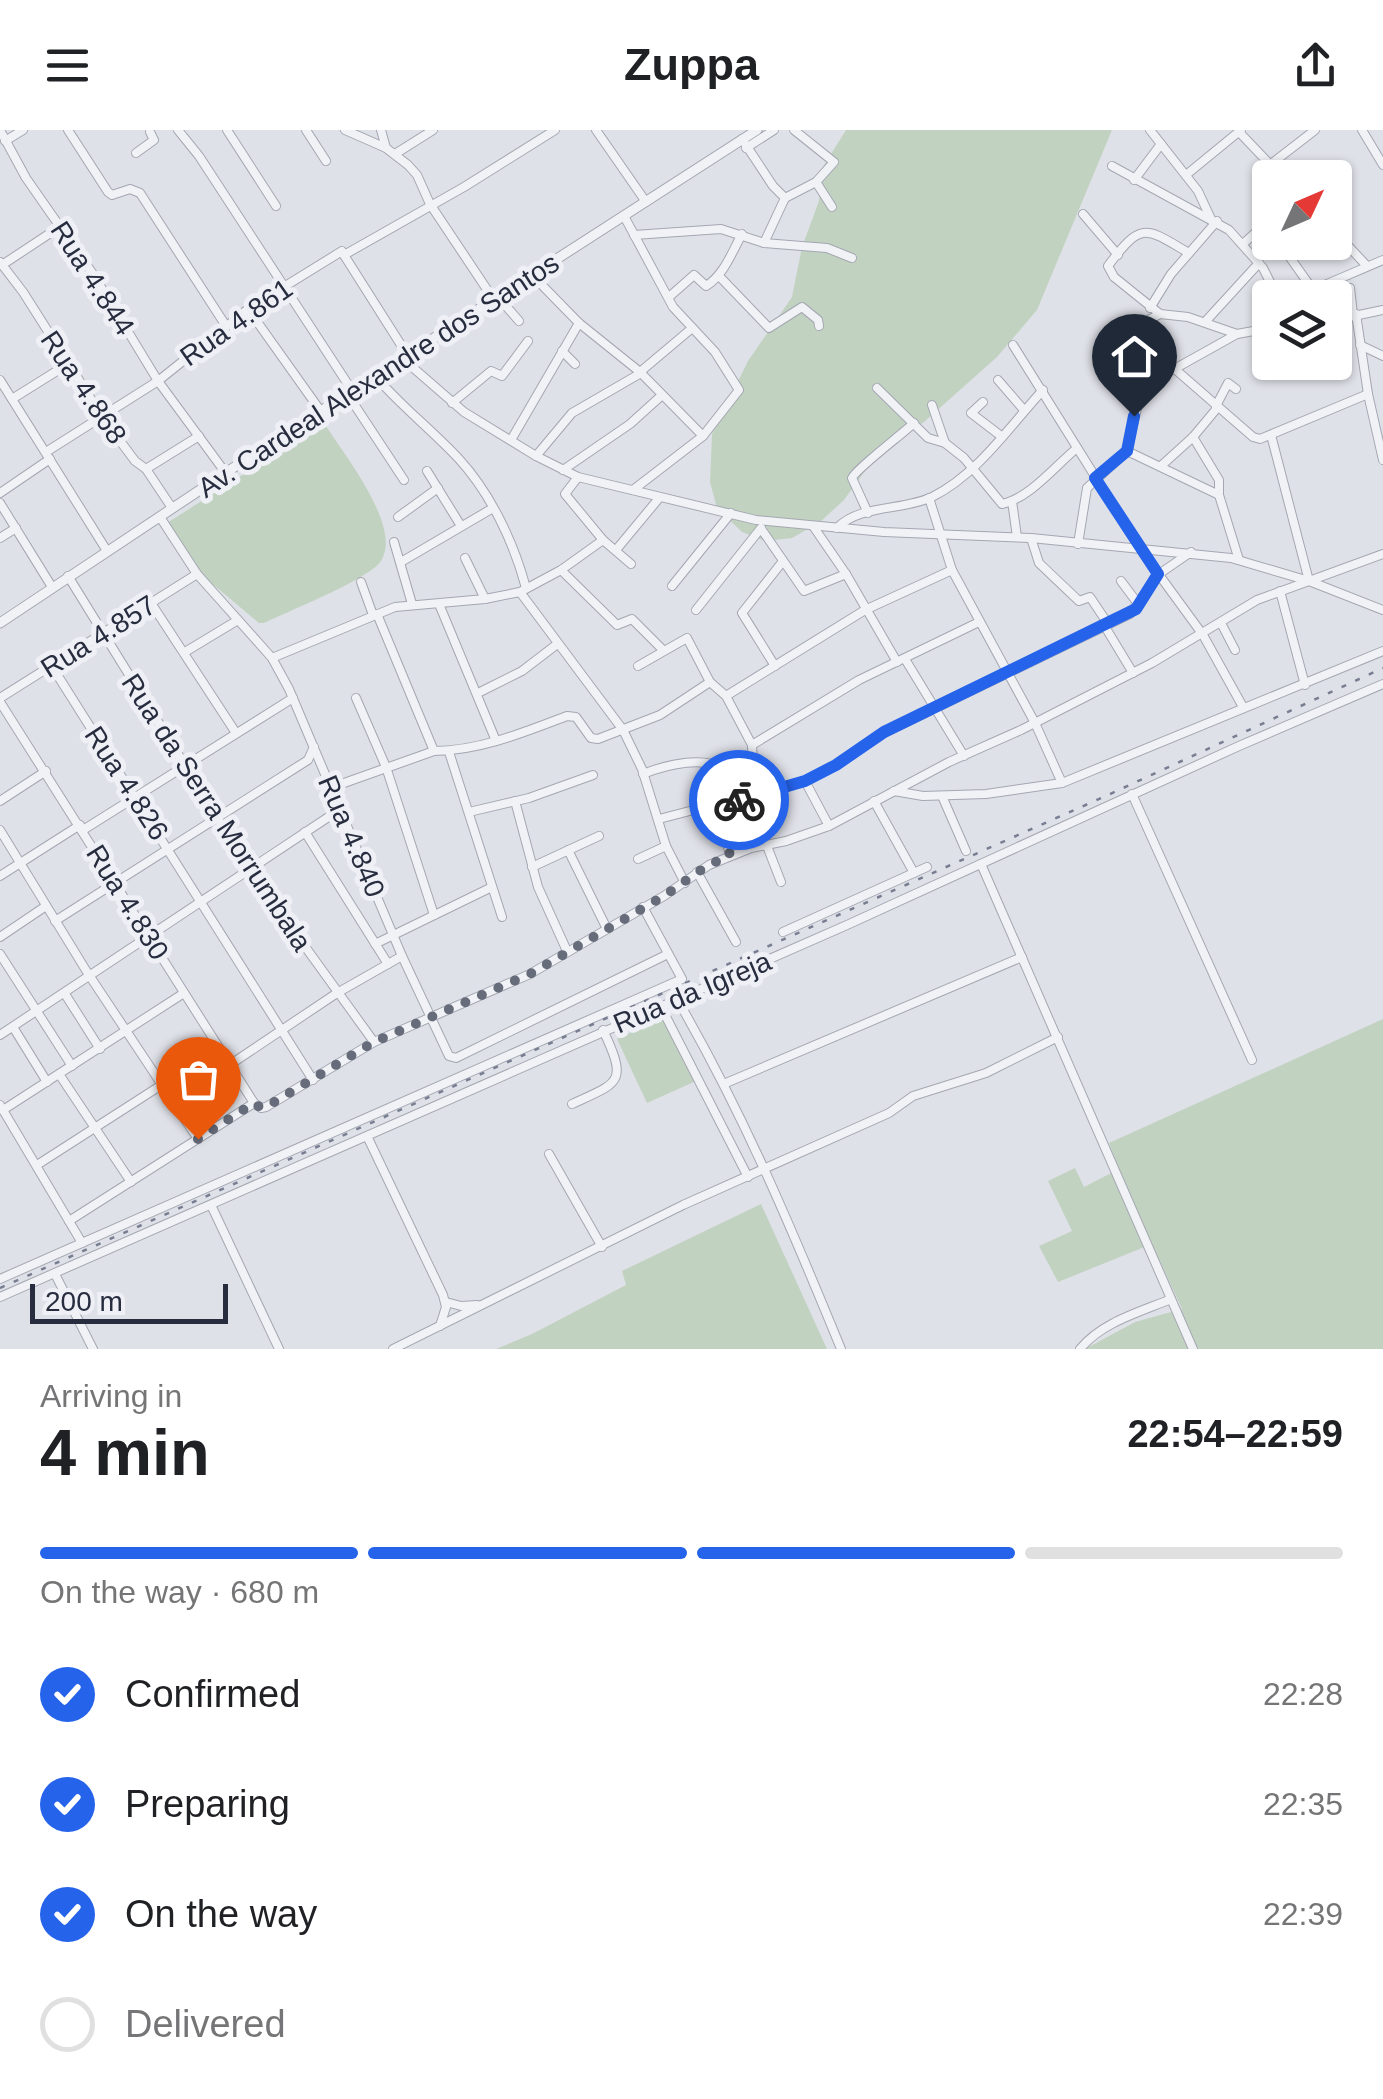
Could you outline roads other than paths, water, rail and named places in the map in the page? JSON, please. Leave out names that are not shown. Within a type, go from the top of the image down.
[{"type":"street","points":[[6,140],[24,130]]},
{"type":"street","points":[[68,130],[106,190],[112,194],[134,190],[146,202],[226,326]]},
{"type":"street","points":[[178,130],[199,156],[404,480]]},
{"type":"street","points":[[226,130],[276,206]]},
{"type":"street","points":[[306,130],[326,161]]},
{"type":"street","points":[[345,130],[386,148],[417,175],[430,204],[496,299],[519,321]]},
{"type":"street","points":[[381,130],[386,148]]},
{"type":"street","points":[[395,154],[432,130]]},
{"type":"street","name":"Rua 4.861","points":[[0,493],[158,381],[248,309],[555,130]]},
{"type":"street","points":[[596,130],[646,202]]},
{"type":"street","name":"Av. Cardeal Alexandre dos Santos","points":[[0,623],[226,472],[646,202],[744,144],[757,130]]},
{"type":"street","points":[[774,130],[744,144],[785,198]]},
{"type":"street","points":[[764,243],[785,198],[816,182],[834,160],[794,130]]},
{"type":"street","points":[[1150,130],[1206,203],[1214,220]]},
{"type":"street","points":[[1276,160],[1315,130]]},
{"type":"street","points":[[1362,130],[1383,165]]},
{"type":"street","name":"Rua 4.844","points":[[0,131],[26,178],[61,226],[158,381],[226,472]]},
{"type":"street","points":[[136,152],[154,140],[153,131]]},
{"type":"street","points":[[1186,176],[1240,131],[1267,160]]},
{"type":"street","points":[[1134,180],[1161,144]]},
{"type":"street","points":[[1112,166],[1214,220],[1244,244],[1268,280]]},
{"type":"street","points":[[816,182],[832,207]]},
{"type":"street","points":[[1083,214],[1118,254]]},
{"type":"street","points":[[624,216],[673,307],[715,352],[739,390],[703,436],[633,490]]},
{"type":"street","points":[[1150,308],[1214,220]]},
{"type":"street","points":[[2,268],[61,226]]},
{"type":"street","points":[[634,235],[721,229],[764,243],[827,248],[852,258]]},
{"type":"street","points":[[1189,253],[1152,231],[1140,233],[1108,266],[1160,314],[1206,322],[1237,334]]},
{"type":"street","points":[[669,297],[694,275],[706,286],[719,276],[742,234]]},
{"type":"street","points":[[1244,244],[1252,236]]},
{"type":"street","points":[[1352,250],[1367,266]]},
{"type":"street","points":[[344,255],[406,357],[452,402],[578,478],[756,520],[1190,552],[1238,560],[1310,581],[1383,610]]},
{"type":"street","points":[[1291,260],[1313,290],[1383,260]]},
{"type":"street","points":[[1206,322],[1259,263]]},
{"type":"street","name":"Rua 4.868","points":[[2,268],[103,418],[172,508]]},
{"type":"street","points":[[532,275],[579,324],[640,372],[703,436]]},
{"type":"street","points":[[719,276],[769,328],[800,307],[818,320],[819,326]]},
{"type":"street","points":[[1352,302],[1383,460]]},
{"type":"street","points":[[248,309],[322,413]]},
{"type":"street","points":[[1354,315],[1383,310]]},
{"type":"street","points":[[1159,376],[1130,330],[1160,314]]},
{"type":"street","points":[[511,440],[579,324]]},
{"type":"street","points":[[536,456],[572,413],[640,372],[692,328]]},
{"type":"street","points":[[1078,544],[1084,495],[1095,478],[1127,451],[1142,387],[1237,334],[1252,331]]},
{"type":"street","points":[[452,402],[491,371],[502,376],[528,341]]},
{"type":"street","points":[[1013,344],[1141,550],[1203,634],[1243,707]]},
{"type":"street","points":[[1360,344],[1383,356]]},
{"type":"street","points":[[562,352],[574,364]]},
{"type":"street","points":[[12,399],[68,364]]},
{"type":"street","points":[[1176,370],[1260,439],[1368,394]]},
{"type":"street","points":[[376,377],[460,461],[493,508],[515,556],[523,590],[556,645],[623,730],[644,774],[666,846],[685,882]]},
{"type":"street","points":[[998,380],[1024,410]]},
{"type":"street","points":[[1161,466],[1193,437],[1228,384],[1236,389]]},
{"type":"street","points":[[2,386],[107,551]]},
{"type":"street","points":[[877,388],[928,438],[945,444],[974,468],[999,502],[1012,501],[1077,448]]},
{"type":"street","points":[[837,528],[844,521],[868,513],[930,498],[974,468],[1043,390]]},
{"type":"street","points":[[564,470],[638,418],[661,396]]},
{"type":"street","points":[[983,402],[971,413],[1001,436]]},
{"type":"street","points":[[932,405],[945,444]]},
{"type":"street","points":[[868,513],[852,478],[854,472],[914,423]]},
{"type":"street","points":[[1271,435],[1310,581]]},
{"type":"street","points":[[146,470],[200,436]]},
{"type":"street","points":[[1193,437],[1220,480],[1220,495],[1238,560]]},
{"type":"street","points":[[1127,451],[1220,495]]},
{"type":"street","points":[[427,470],[461,526]]},
{"type":"street","points":[[578,478],[565,494],[604,540],[631,564]]},
{"type":"street","points":[[398,517],[438,488]]},
{"type":"street","points":[[616,550],[660,497]]},
{"type":"street","points":[[930,498],[952,570],[1035,723],[1062,783]]},
{"type":"street","points":[[1012,501],[1017,537]]},
{"type":"street","points":[[0,503],[52,587]]},
{"type":"street","points":[[401,562],[493,508]]},
{"type":"street","points":[[672,586],[730,514]]},
{"type":"street","name":"Rua 4.840","points":[[160,517],[197,574],[272,658],[449,1056],[456,1058],[668,954]]},
{"type":"street","points":[[756,520],[804,591],[846,574]]},
{"type":"street","points":[[813,526],[964,756]]},
{"type":"street","points":[[0,538],[16,528]]},
{"type":"street","points":[[696,610],[762,530]]},
{"type":"street","points":[[1032,538],[1039,563],[1079,601],[1090,597],[1133,672]]},
{"type":"street","points":[[272,658],[375,614],[412,604],[484,600],[523,590],[604,540]]},
{"type":"street","points":[[394,542],[412,604]]},
{"type":"street","points":[[659,819],[805,781],[872,739],[1130,614],[1158,574],[1190,552]]},
{"type":"street","points":[[69,1222],[254,1103],[266,1107],[374,1042],[516,982],[697,872],[730,856],[830,826],[1133,672],[1257,600],[1383,554]]},
{"type":"street","points":[[466,558],[484,600]]},
{"type":"street","points":[[775,666],[742,614],[783,561]]},
{"type":"street","points":[[561,570],[617,625],[632,619],[663,650]]},
{"type":"street","points":[[726,696],[866,610],[952,570]]},
{"type":"street","name":"Rua 4.857","points":[[0,700],[197,574]]},
{"type":"street","name":"Rua da Serra Morrumbala","points":[[68,576],[216,819],[374,1042]]},
{"type":"street","points":[[360,582],[434,751]]},
{"type":"street","points":[[1121,582],[1139,605]]},
{"type":"street","points":[[1280,590],[1305,685]]},
{"type":"street","points":[[151,603],[236,733]]},
{"type":"street","points":[[438,604],[496,741]]},
{"type":"street","points":[[185,652],[238,620]]},
{"type":"street","points":[[752,746],[818,703],[979,622]]},
{"type":"street","points":[[1221,623],[1234,650]]},
{"type":"street","points":[[638,666],[686,638],[710,682],[726,696],[752,746],[752,768],[760,795]]},
{"type":"street","points":[[478,693],[522,671],[556,645]]},
{"type":"street","points":[[894,791],[942,796],[1062,783],[1383,652]]},
{"type":"street","name":"Rua 4.826","points":[[51,665],[313,1080]]},
{"type":"street","points":[[330,788],[434,751],[450,752],[496,741],[572,716],[594,738],[623,730],[678,706],[710,682]]},
{"type":"street","name":"Rua da Igreja","points":[[0,1297],[1383,684]]},
{"type":"street","points":[[0,876],[292,698]]},
{"type":"street","points":[[356,698],[386,767],[434,914]]},
{"type":"street","name":"Rua 4.830","points":[[0,700],[254,1103]]},
{"type":"street","points":[[0,724],[10,718]]},
{"type":"street","points":[[55,921],[308,760],[314,748]]},
{"type":"street","points":[[450,752],[502,917]]},
{"type":"street","points":[[308,760],[322,766]]},
{"type":"street","points":[[644,774],[676,764],[721,766],[729,771],[752,768]]},
{"type":"street","points":[[0,801],[46,772]]},
{"type":"street","points":[[469,812],[593,776]]},
{"type":"street","points":[[805,781],[830,826]]},
{"type":"street","points":[[1132,794],[1252,1060]]},
{"type":"street","points":[[942,796],[966,851]]},
{"type":"street","points":[[514,801],[538,887],[568,952]]},
{"type":"street","points":[[874,801],[914,873]]},
{"type":"street","points":[[719,805],[730,856]]},
{"type":"street","points":[[0,1034],[340,810]]},
{"type":"street","points":[[0,830],[198,1139]]},
{"type":"street","points":[[304,832],[388,964]]},
{"type":"street","points":[[532,867],[599,836]]},
{"type":"street","points":[[638,859],[666,846]]},
{"type":"street","points":[[767,846],[781,882]]},
{"type":"street","points":[[568,850],[607,929]]},
{"type":"street","points":[[981,864],[1193,1349]]},
{"type":"street","points":[[782,932],[927,867]]},
{"type":"street","points":[[697,872],[736,942]]},
{"type":"street","points":[[375,944],[492,887]]},
{"type":"street","points":[[0,937],[46,906]]},
{"type":"street","points":[[644,907],[668,954]]},
{"type":"street","points":[[0,954],[72,1066]]},
{"type":"street","name":"Rua da Igreja","points":[[0,1279],[682,979],[668,954]]},
{"type":"street","points":[[230,1064],[402,956]]},
{"type":"street","points":[[726,1083],[1022,956]]},
{"type":"street","points":[[65,994],[100,1048]]},
{"type":"street","points":[[82,1242],[2,1107],[184,994]]},
{"type":"street","points":[[677,998],[726,1083],[842,1349]]},
{"type":"street","points":[[660,1005],[748,1178]]},
{"type":"street","points":[[13,1027],[47,1082]]},
{"type":"street","points":[[572,1104],[611,1086],[617,1077],[616,1061],[603,1030]]},
{"type":"street","points":[[393,1349],[683,1205],[889,1113],[914,1096],[986,1073],[1058,1037]]},
{"type":"street","points":[[37,1166],[219,1048]]},
{"type":"street","points":[[59,1074],[131,1182]]},
{"type":"street","points":[[367,1136],[446,1302],[440,1326]]},
{"type":"street","points":[[549,1154],[602,1247]]},
{"type":"street","points":[[211,1206],[280,1349]]},
{"type":"street","points":[[55,1274],[93,1349]]},
{"type":"street","points":[[1080,1349],[1113,1324],[1171,1299]]},
{"type":"street","points":[[446,1302],[482,1305]]},
{"type":"railway","points":[[0,1288],[1108,795],[1383,668]]}]
